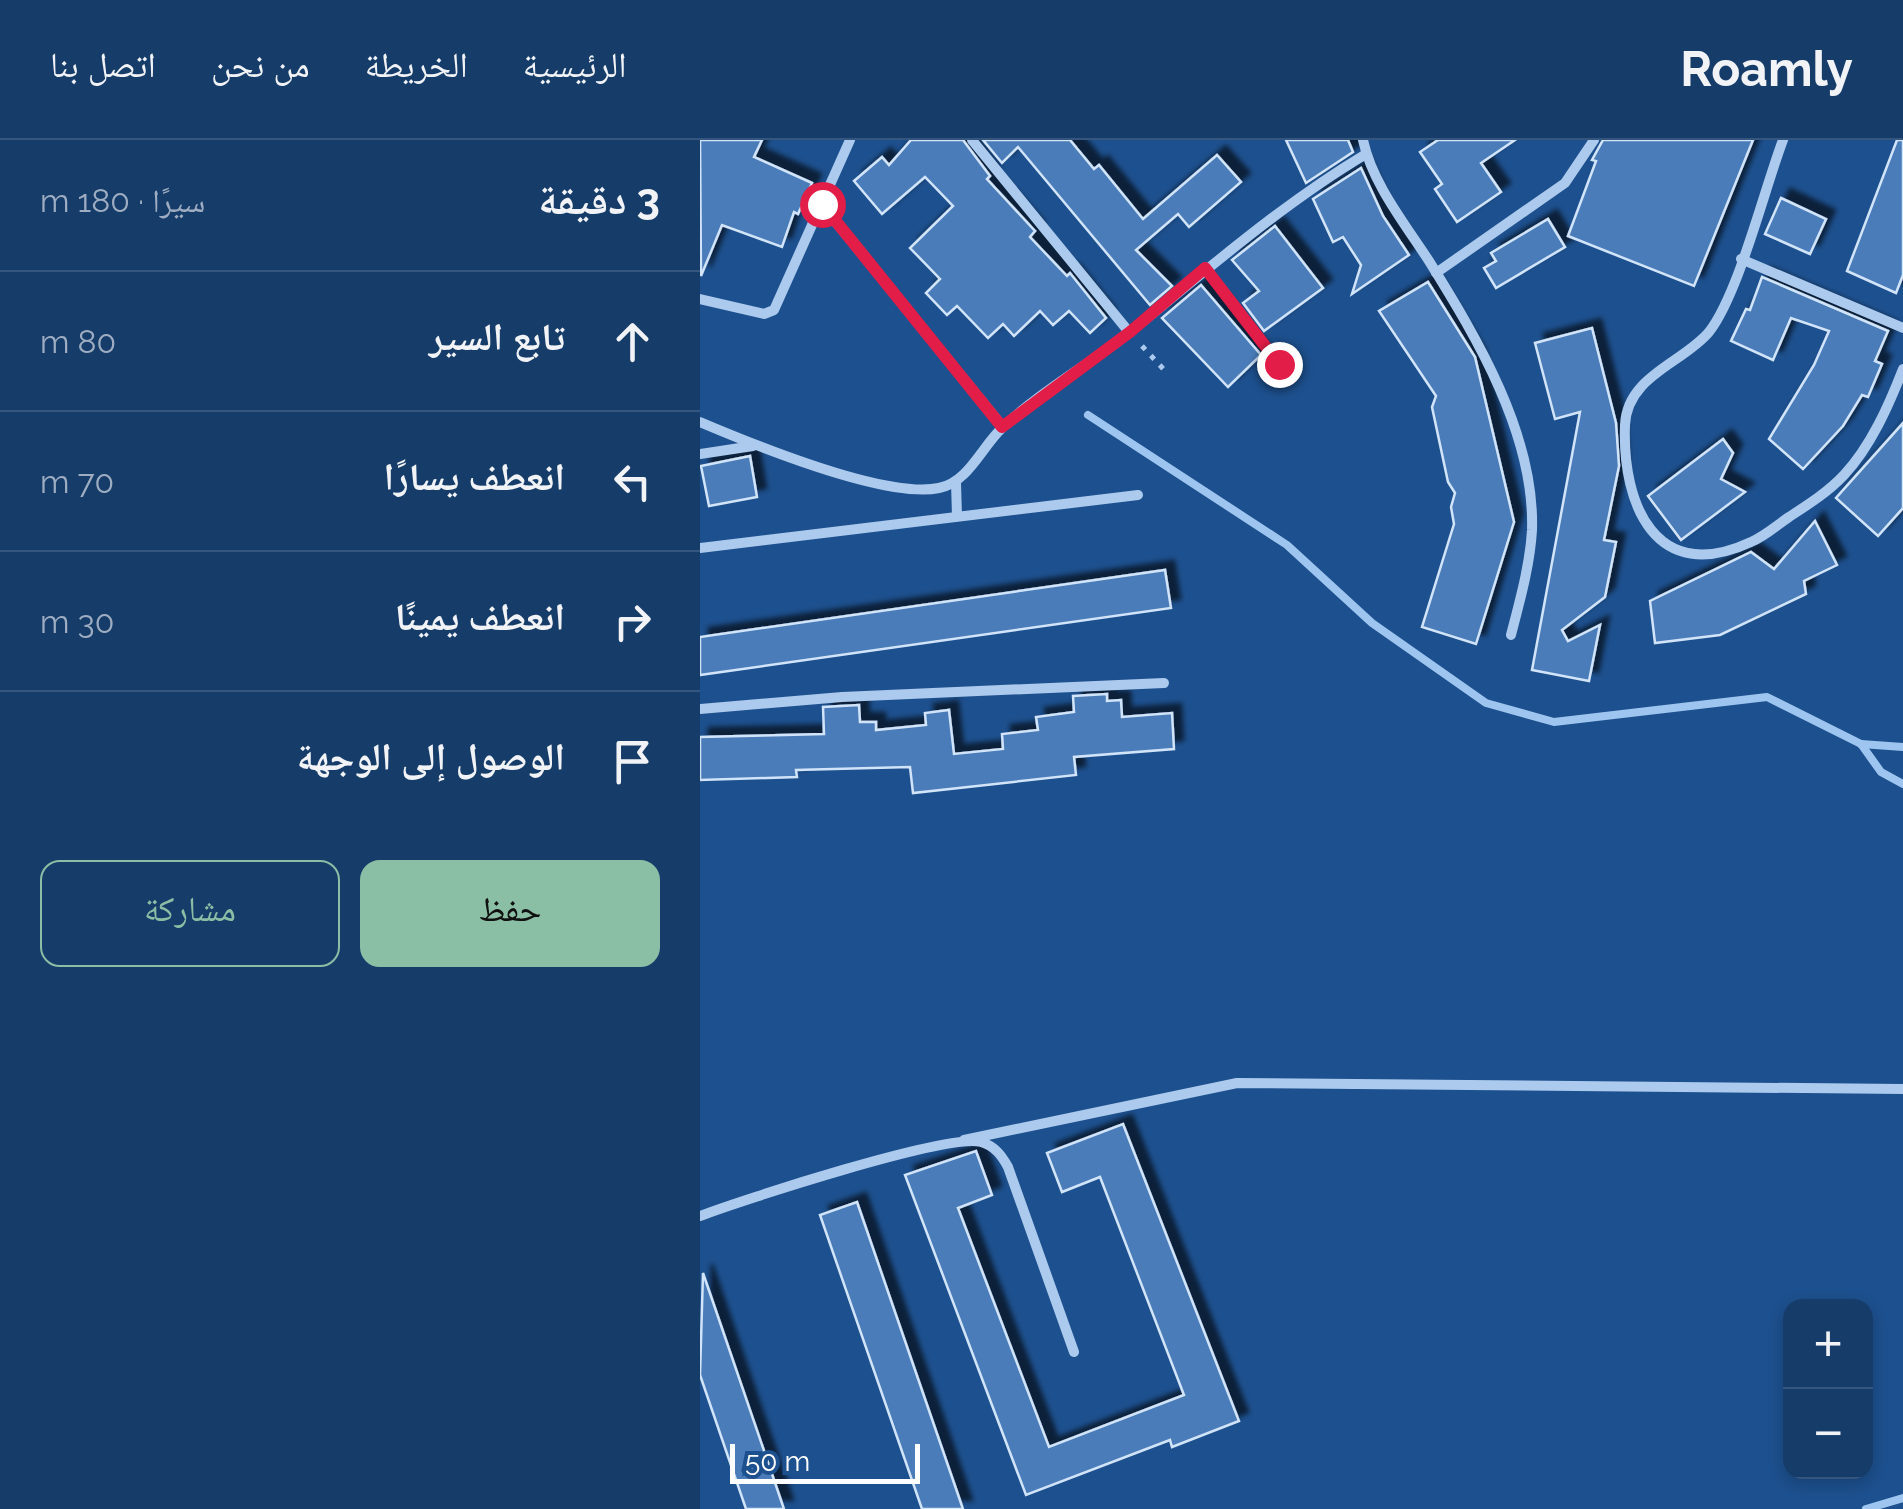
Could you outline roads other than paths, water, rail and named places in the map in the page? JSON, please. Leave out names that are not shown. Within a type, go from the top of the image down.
[{"type":"street","points":[[700,299],[764,314],[774,310],[850,140]]},
{"type":"street","points":[[972,140],[1130,332]]},
{"type":"street","points":[[1363,140],[1366,154],[1494,380],[1517,434],[1528,484],[1530,543],[1512,635]]},
{"type":"street","points":[[1436,273],[1564,183],[1594,140]]},
{"type":"street","points":[[1783,140],[1728,300],[1710,330],[1691,350],[1640,387],[1625,420],[1635,509],[1658,542],[1704,554],[1751,543],[1826,492],[1847,472],[1879,423],[1903,369]]},
{"type":"street","points":[[700,422],[757,446],[907,487],[935,489],[956,484],[1002,427],[1130,332],[1205,268],[1324,178],[1366,154]]},
{"type":"street","points":[[822,204],[1002,427]]},
{"type":"street","points":[[1740,259],[1903,328]]},
{"type":"street","points":[[1205,268],[1279,364]]},
{"type":"street","points":[[700,454],[757,446]]},
{"type":"street","points":[[956,484],[956,516]]},
{"type":"street","points":[[700,548],[1138,495]]},
{"type":"street","points":[[700,709],[842,697],[1164,682]]},
{"type":"street","points":[[700,1216],[964,1140],[1237,1083],[1903,1089]]},
{"type":"street","points":[[964,1140],[982,1142],[1002,1156],[1074,1352]]},
{"type":"waterway","points":[[1088,415],[1287,545],[1372,623],[1486,703],[1554,722],[1767,697],[1861,744],[1881,772],[1903,784]]},
{"type":"waterway","points":[[1861,744],[1903,747]]},
{"type":"waterway","points":[[1866,1509],[1903,1498]]}]
